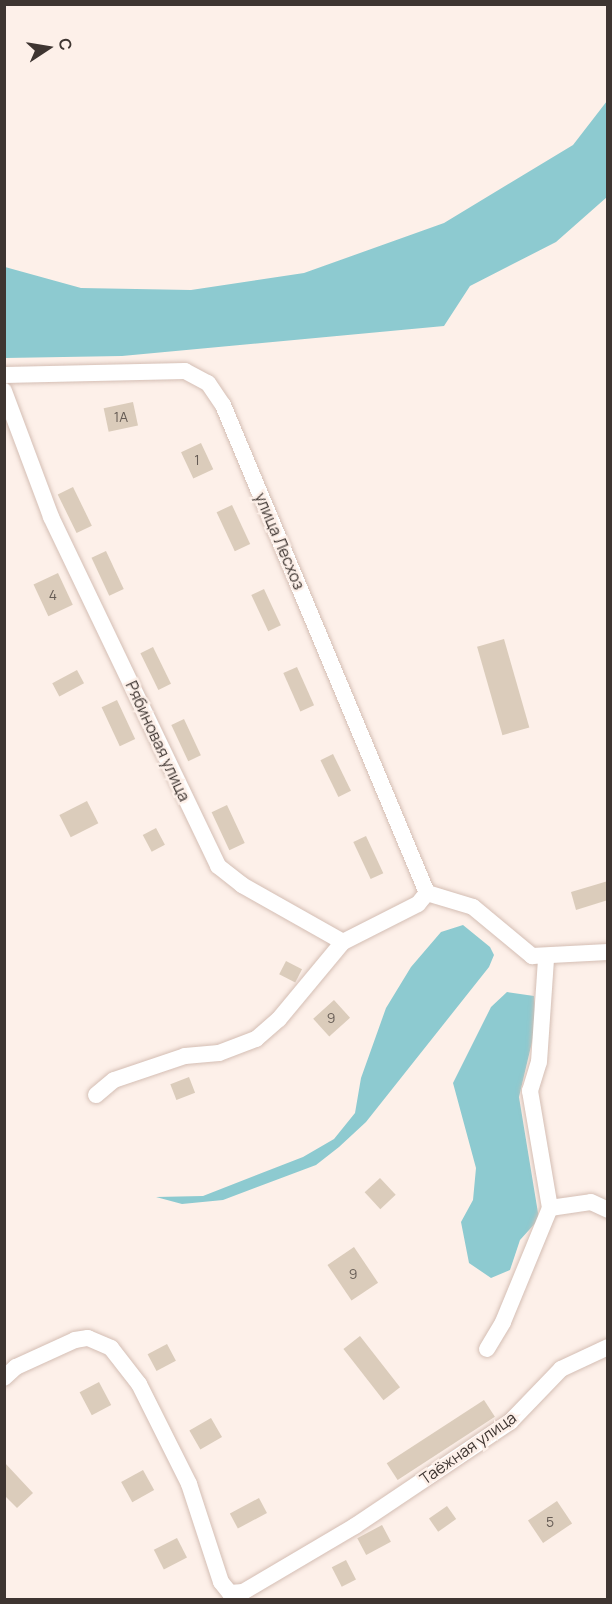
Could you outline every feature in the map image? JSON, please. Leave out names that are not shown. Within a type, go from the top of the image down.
[{"type":"street","name":"улица Лесхоз","points":[[4,375],[185,371],[208,383],[223,405],[427,893]]},
{"type":"street","name":"Рябиновая улица","points":[[4,391],[51,517],[218,866],[242,885],[343,942]]},
{"type":"street","points":[[96,1095],[114,1080],[175,1059],[219,1053],[256,1039],[279,1019],[343,942],[418,904],[427,893],[468,904],[532,956],[546,958],[608,952]]},
{"type":"street","points":[[487,1349],[503,1322],[550,1208],[530,1091],[539,1062],[546,958]]},
{"type":"street","points":[[550,1208],[591,1202],[608,1210]]},
{"type":"street","name":"Таёжная улица","points":[[4,1378],[16,1367],[75,1340],[88,1338],[111,1348],[139,1384],[189,1484],[221,1582],[230,1593],[243,1592],[355,1526],[510,1422],[561,1369],[608,1347]]},
{"type":"water","points":[[607,101],[607,197],[556,242],[470,286],[444,326],[122,356],[5,358],[5,267],[81,288],[191,290],[304,273],[444,223],[573,145]]},
{"type":"water","points":[[463,925],[490,947],[494,955],[489,967],[366,1122],[339,1147],[316,1165],[223,1200],[182,1204],[156,1197],[203,1196],[303,1157],[334,1139],[355,1113],[361,1078],[386,1008],[411,967],[441,932]]},
{"type":"water","points":[[507,992],[534,996],[536,1025],[519,1097],[539,1219],[520,1240],[510,1270],[491,1278],[469,1263],[461,1222],[473,1200],[476,1168],[453,1083],[491,1007]]},
{"type":"building","points":[[133,402],[138,425],[109,432],[104,408]]},
{"type":"building","points":[[201,443],[213,469],[193,479],[181,452]]},
{"type":"building","points":[[73,487],[92,526],[77,533],[58,494]]},
{"type":"building","points":[[232,505],[250,544],[235,551],[217,512]]},
{"type":"building","points":[[106,551],[124,589],[109,596],[91,558]]},
{"type":"building","points":[[58,573],[73,605],[48,616],[34,584]]},
{"type":"building","points":[[264,589],[281,625],[268,631],[251,595]]},
{"type":"building","points":[[504,639],[529,727],[502,735],[477,647]]},
{"type":"building","points":[[153,647],[171,684],[158,690],[140,653]]},
{"type":"building","points":[[297,667],[314,705],[300,711],[283,673]]},
{"type":"building","points":[[77,670],[84,683],[59,696],[52,683]]},
{"type":"building","points":[[117,700],[135,739],[120,746],[102,707]]},
{"type":"building","points":[[184,719],[201,755],[188,761],[171,725]]},
{"type":"building","points":[[333,754],[351,791],[338,797],[320,760]]},
{"type":"building","points":[[87,801],[98,823],[71,837],[59,815]]},
{"type":"building","points":[[227,805],[245,843],[229,850],[212,812]]},
{"type":"building","points":[[156,828],[165,845],[152,852],[143,835]]},
{"type":"building","points":[[366,836],[383,873],[371,879],[353,842]]},
{"type":"building","points":[[608,881],[608,900],[576,910],[571,892]]},
{"type":"building","points":[[286,961],[302,969],[295,983],[279,974]]},
{"type":"building","points":[[334,1000],[350,1018],[329,1037],[313,1019]]},
{"type":"building","points":[[189,1077],[195,1093],[176,1100],[170,1084]]},
{"type":"building","points":[[380,1178],[396,1195],[380,1209],[365,1192]]},
{"type":"building","points":[[354,1247],[378,1283],[352,1301],[327,1265]]},
{"type":"building","points":[[360,1336],[400,1387],[383,1400],[343,1349]]},
{"type":"building","points":[[167,1344],[176,1361],[156,1371],[148,1354]]},
{"type":"building","points":[[99,1382],[111,1405],[92,1415],[80,1392]]},
{"type":"building","points":[[484,1400],[495,1417],[398,1480],[387,1463]]},
{"type":"building","points":[[211,1418],[222,1437],[200,1450],[189,1430]]},
{"type":"building","points":[[4,1462],[33,1493],[17,1508],[4,1495]]},
{"type":"building","points":[[143,1470],[154,1490],[132,1502],[121,1482]]},
{"type":"building","points":[[259,1498],[267,1513],[238,1529],[230,1513]]},
{"type":"building","points":[[557,1501],[572,1523],[543,1543],[528,1521]]},
{"type":"building","points":[[447,1506],[456,1519],[438,1532],[429,1519]]},
{"type":"building","points":[[382,1525],[391,1542],[366,1555],[357,1538]]},
{"type":"building","points":[[177,1538],[187,1558],[164,1569],[154,1550]]},
{"type":"building","points":[[346,1560],[356,1580],[342,1587],[332,1567]]}]
